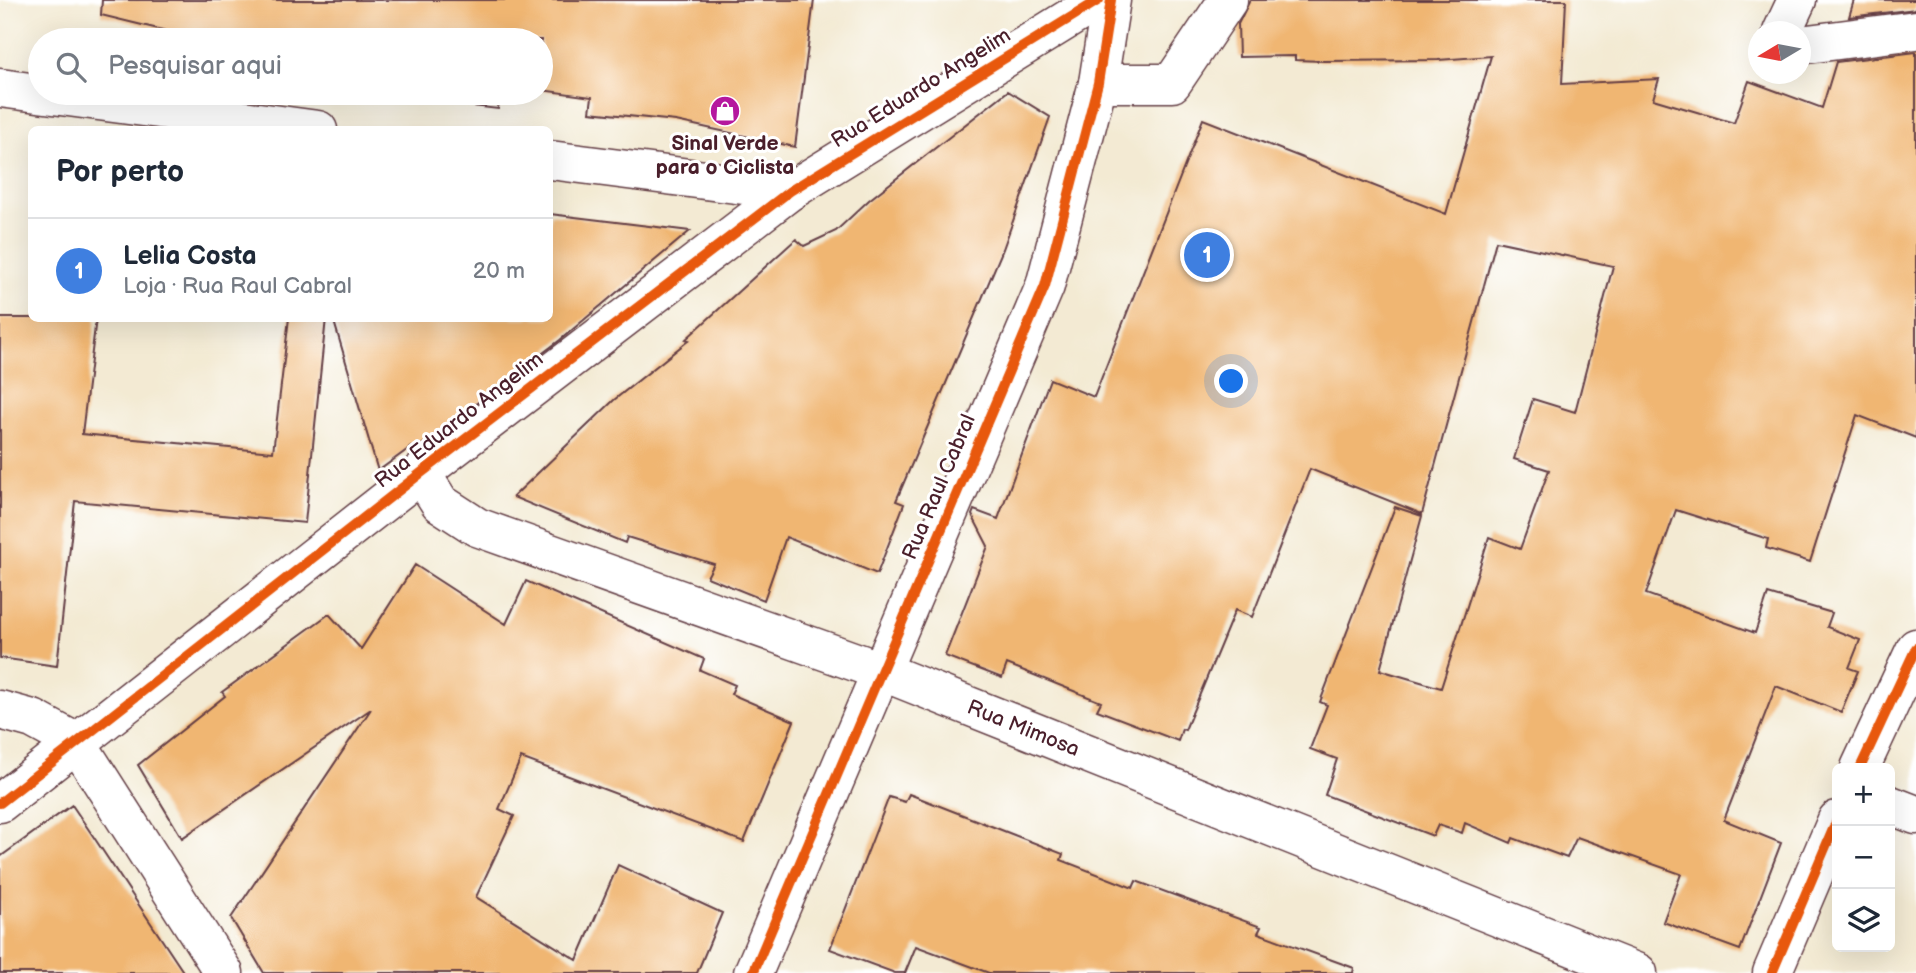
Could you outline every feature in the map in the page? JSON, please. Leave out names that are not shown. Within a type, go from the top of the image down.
[{"type":"street","name":"Rua Eduardo Angelim","points":[[0,803],[421,473],[790,191],[1099,0]]},
{"type":"street","name":"Rua Raul Cabral","points":[[753,973],[1045,286],[1098,83],[1111,0]]},
{"type":"street","points":[[1098,83],[1172,83],[1228,0]]},
{"type":"street","points":[[1787,21],[1797,0]]},
{"type":"street","points":[[1811,45],[1916,30]]},
{"type":"street","points":[[0,88],[28,92]]},
{"type":"street","points":[[129,105],[288,126]]},
{"type":"street","points":[[553,160],[790,191]]},
{"type":"street","name":"Rua Mimosa","points":[[421,473],[440,503],[477,527],[881,671],[1637,973]]},
{"type":"street","points":[[1862,763],[1916,648]]},
{"type":"street","points":[[0,710],[33,719],[77,743],[224,973]]},
{"type":"street","points":[[1895,807],[1916,815]]},
{"type":"street","points":[[1772,973],[1834,826]]},
{"type":"building","points":[[102,0],[814,0],[795,147],[676,121],[590,112],[592,97],[553,92],[553,28],[154,28],[101,15]]},
{"type":"building","points":[[1250,0],[1566,0],[1562,84],[1659,79],[1653,99],[1734,123],[1748,84],[1757,84],[1822,108],[1836,62],[1916,52],[1916,438],[1857,415],[1810,562],[1766,548],[1768,539],[1676,510],[1646,594],[1755,633],[1768,594],[1832,613],[1827,627],[1860,640],[1849,668],[1858,671],[1841,712],[1776,686],[1724,820],[1781,843],[1740,950],[1663,922],[1681,874],[1577,837],[1567,858],[1513,838],[1511,843],[1465,823],[1462,833],[1438,825],[1433,836],[1325,795],[1337,759],[1310,749],[1327,705],[1320,702],[1395,507],[1422,516],[1380,670],[1441,688],[1489,537],[1520,549],[1549,470],[1514,459],[1533,399],[1575,412],[1613,266],[1496,241],[1422,514],[1310,469],[1252,617],[1235,610],[1178,741],[1097,710],[1101,702],[1007,664],[1002,678],[945,656],[988,546],[972,515],[974,510],[998,519],[1050,379],[1094,397],[1203,119],[1446,214],[1491,56],[1438,60],[1324,61],[1295,60],[1295,56],[1239,57],[1238,24]]},
{"type":"building","points":[[1854,0],[1916,0],[1916,9],[1849,17]]},
{"type":"building","points":[[1008,91],[1050,117],[1003,249],[896,501],[904,504],[877,574],[786,537],[764,600],[707,577],[714,564],[627,537],[625,543],[513,497],[614,400],[689,340],[686,339],[796,239],[804,246],[836,231],[869,200]]},
{"type":"building","points":[[463,105],[498,105],[498,109]]},
{"type":"building","points":[[553,214],[690,231],[560,340],[419,447],[411,447],[378,471],[334,322],[553,322]]},
{"type":"building","points":[[0,318],[28,318],[28,322],[96,322],[82,434],[273,452],[289,322],[326,322],[305,523],[75,501],[57,666],[0,658]]},
{"type":"building","points":[[415,565],[506,624],[526,581],[704,659],[700,670],[735,685],[731,694],[794,721],[744,842],[521,758],[499,809],[514,816],[476,897],[577,960],[618,865],[722,913],[697,973],[264,973],[231,918],[371,709],[182,838],[138,765],[225,696],[222,692],[329,614],[361,649]]},
{"type":"building","points":[[909,794],[1063,854],[1061,860],[1133,888],[1136,881],[1261,927],[1258,933],[1354,968],[1353,973],[989,973],[916,946],[905,973],[895,973],[830,949],[889,797],[905,802]]},
{"type":"building","points":[[72,805],[184,973],[0,973],[0,857]]},
{"type":"cycle path","points":[[0,803],[421,473],[790,191],[1099,0]]},
{"type":"cycle path","points":[[753,973],[1045,286],[1098,83],[1111,0]]},
{"type":"cycle path","points":[[1862,763],[1916,648]]},
{"type":"cycle path","points":[[1772,973],[1834,826]]},
{"type":"place","name":"Sinal Verde para o Ciclista","points":[[725,111]]},
{"type":"place","name":"Lelia Costa","points":[[1207,255]]}]
